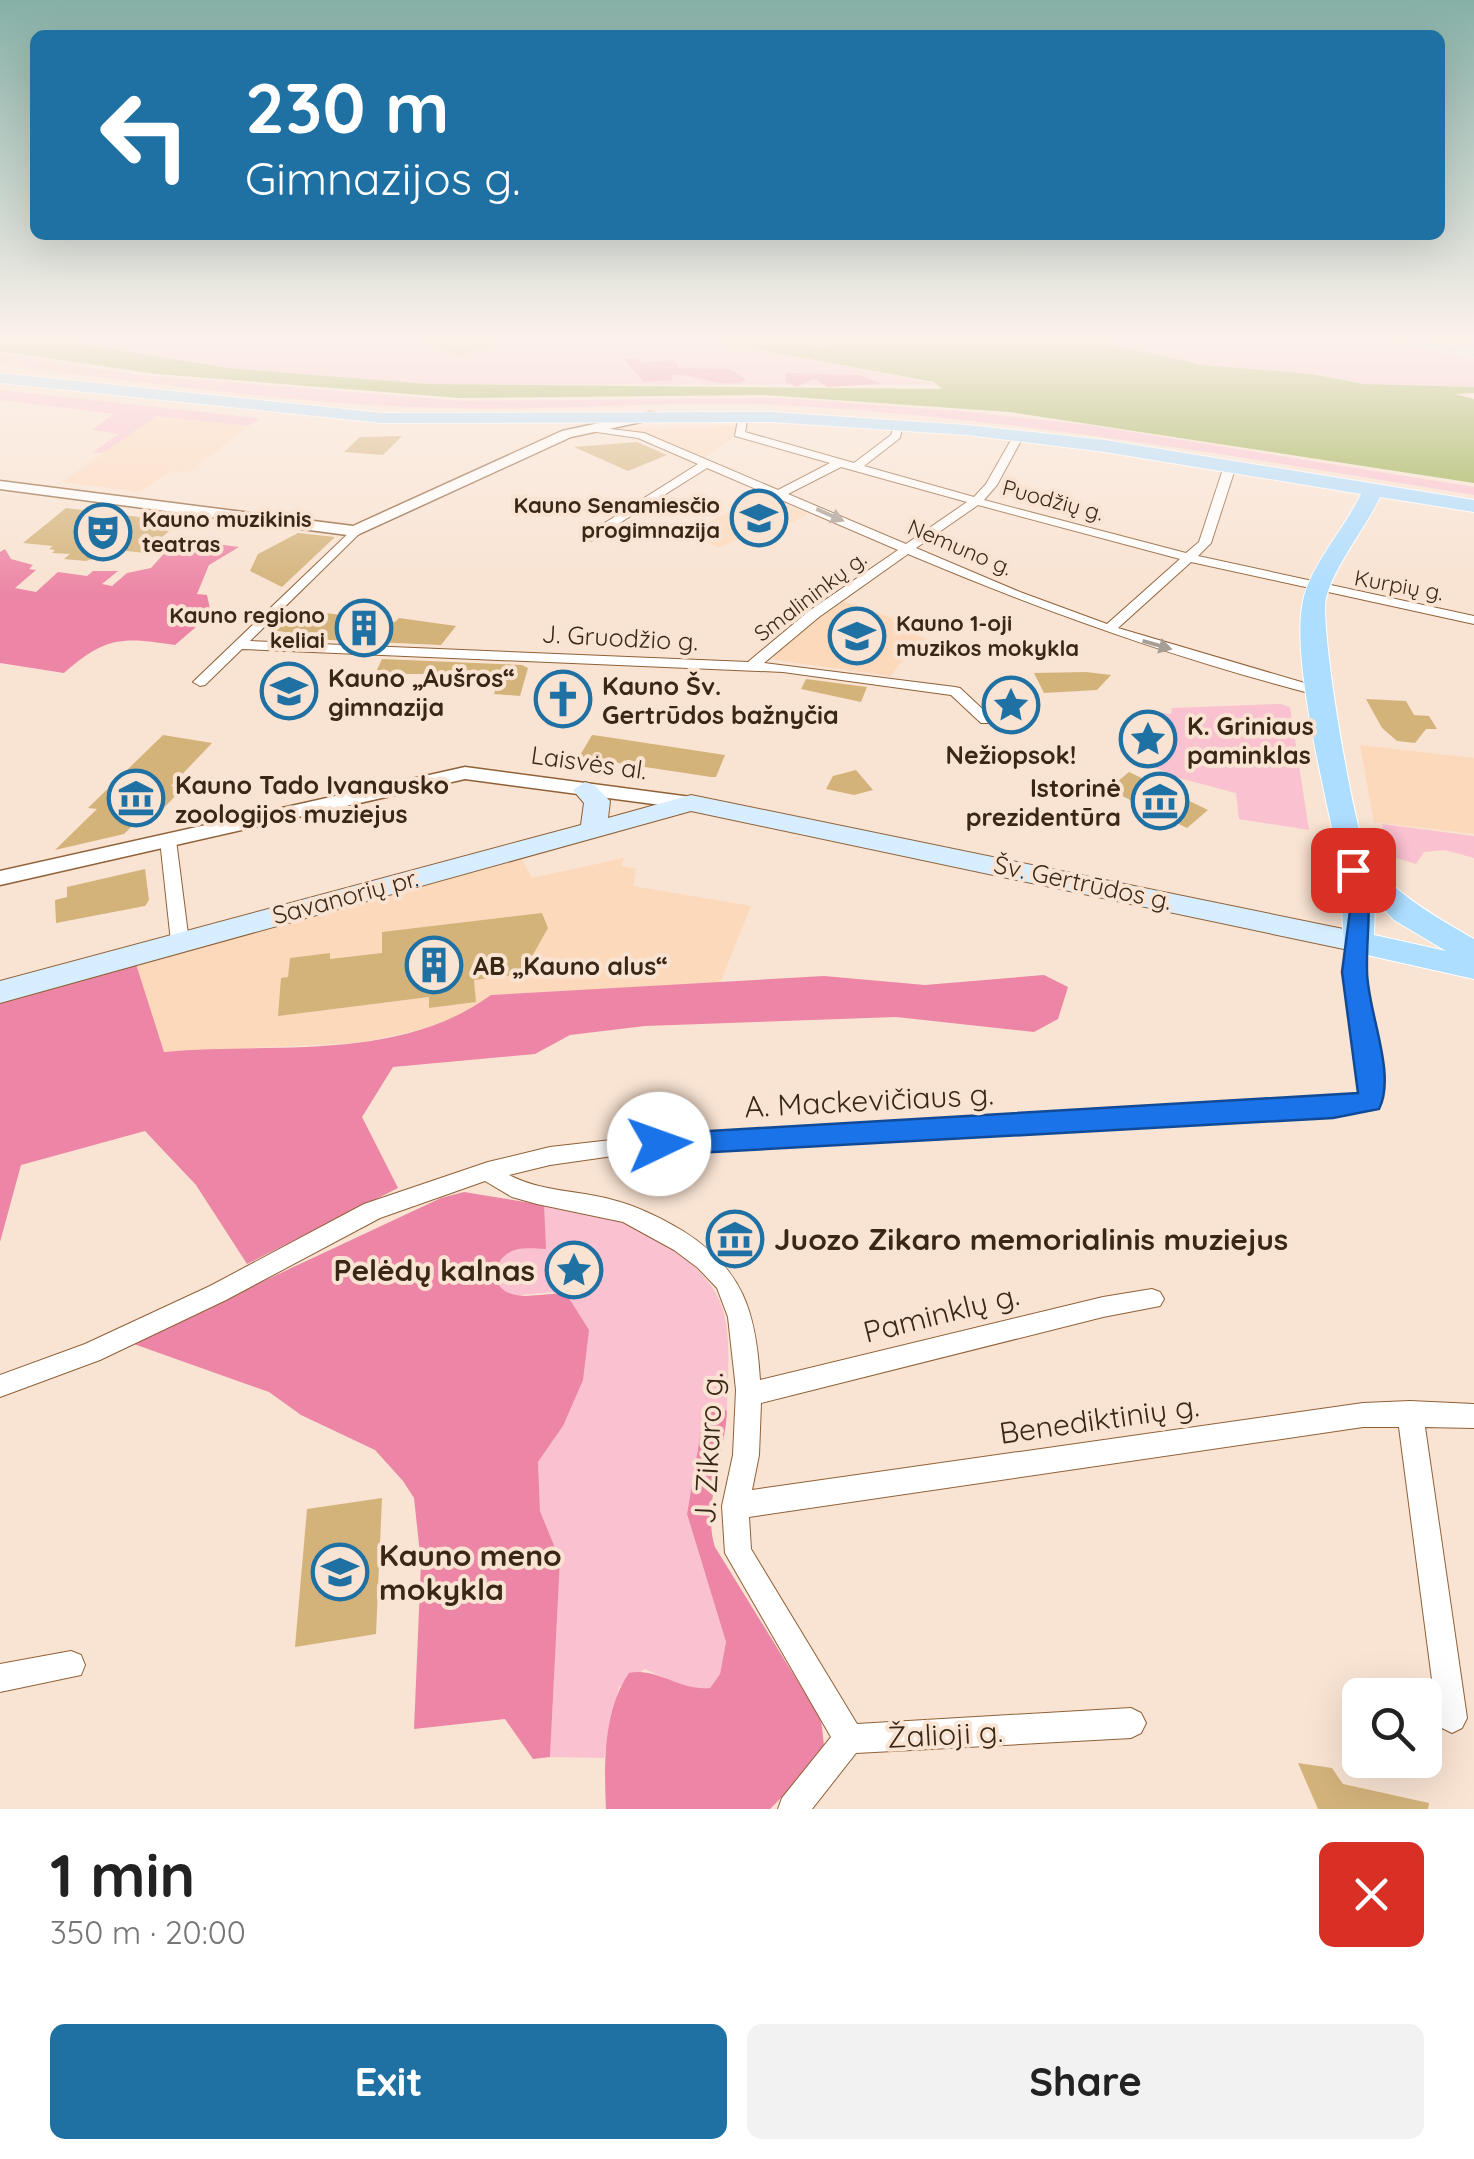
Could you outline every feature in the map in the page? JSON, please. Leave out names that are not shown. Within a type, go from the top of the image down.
[{"type":"main road","points":[[916,426],[1018,435],[1474,506]]},
{"type":"main road","points":[[1358,942],[1361,911],[1320,692],[1313,630],[1316,590],[1373,490]]},
{"type":"main road","points":[[585,790],[597,801],[594,827]]},
{"type":"main road","name":"Savanorių pr.","points":[[0,992],[594,827],[690,804]]},
{"type":"main road","name":"Šv. Gertrūdos g.","points":[[690,804],[1474,968]]},
{"type":"main road","points":[[1350,857],[1405,913],[1474,953]]},
{"type":"street","points":[[200,682],[355,531],[524,453],[598,426]]},
{"type":"street","name":"Puodžių g.","points":[[745,426],[840,463],[1316,590]]},
{"type":"street","points":[[856,467],[896,436],[899,426]]},
{"type":"street","name":"Nemuno g.","points":[[590,428],[640,435],[907,550],[1108,630],[1320,692]]},
{"type":"street","name":"Smalininkų g.","points":[[752,666],[814,614],[978,500],[997,477],[1018,435]]},
{"type":"street","points":[[587,538],[708,462]]},
{"type":"street","points":[[781,494],[840,463]]},
{"type":"street","points":[[1108,630],[1189,558],[1212,528],[1230,466]]},
{"type":"street","points":[[0,484],[355,531]]},
{"type":"street","name":"Kurpių g.","points":[[1316,590],[1474,620]]},
{"type":"street","name":"J. Gruodžio g.","points":[[239,644],[752,666],[955,690],[986,720]]},
{"type":"street","name":"Laisvės al.","points":[[168,840],[480,773],[690,804]]},
{"type":"street","points":[[0,878],[168,840],[180,942]]},
{"type":"street","name":"A. Mackevičiaus g.","points":[[0,1386],[92,1352],[218,1293],[372,1210],[488,1171],[550,1156],[620,1147],[1333,1108],[1369,1102],[1372,1086],[1354,972],[1358,942]]},
{"type":"street","name":"J. Zikaro g.","points":[[488,1171],[501,1185],[518,1192],[602,1204],[634,1216],[703,1260],[724,1280],[735,1301],[746,1395],[746,1454],[735,1506],[738,1553],[848,1740]]},
{"type":"street","name":"Paminklų g.","points":[[746,1395],[1103,1307],[1152,1299]]},
{"type":"street","points":[[1410,1413],[1452,1718]]},
{"type":"street","name":"Benediktinių g.","points":[[735,1506],[1363,1415],[1474,1416]]},
{"type":"street","points":[[0,1678],[71,1665]]},
{"type":"street","name":"Žalioji g.","points":[[848,1740],[1130,1723]]},
{"type":"street","points":[[793,1809],[848,1740]]},
{"type":"shaded area","points":[[97,426],[141,426],[103,453],[93,452],[119,434],[92,430]]},
{"type":"shaded area","points":[[141,426],[247,426],[188,473],[171,471],[140,492],[62,482]]},
{"type":"shaded area","points":[[749,426],[704,458],[625,427]]},
{"type":"shaded area","points":[[1013,426],[1097,426],[1474,487],[1474,495],[1307,468]]},
{"type":"shaded area","points":[[1104,426],[1474,426],[1474,483]]},
{"type":"shaded area","name":"Kauno Senamiesčio progimnazija","points":[[762,494],[808,514],[762,538],[750,533],[719,548],[688,533]]},
{"type":"shaded area","points":[[177,539],[239,547],[209,565],[197,594],[207,595],[211,614],[175,645],[115,642],[92,652],[64,673],[0,663],[0,552],[5,549],[11,559],[33,565],[29,569],[36,570],[15,588],[36,592],[58,572],[87,576],[93,571],[118,571],[102,584],[112,586],[127,573],[151,568]]},
{"type":"shaded area","name":"Kauno 1-oji muzikos mokykla","points":[[843,601],[921,628],[913,634],[927,639],[915,642],[891,676],[775,660],[772,655]]},
{"type":"shaded area","points":[[1280,704],[1290,707],[1309,830],[1239,819],[1236,793],[1179,778],[1120,752],[1139,710],[1171,714],[1172,708]]},
{"type":"shaded area","points":[[1360,745],[1474,758],[1474,834],[1374,822]]},
{"type":"shaded area","points":[[1382,824],[1474,836],[1474,858],[1445,850],[1424,852],[1416,864],[1390,856]]},
{"type":"shaded area","name":"AB „Kauno alus“","points":[[521,858],[532,878],[624,858],[621,866],[636,869],[633,886],[751,906],[720,983],[491,995],[466,1014],[419,1030],[358,1043],[163,1052],[136,964]]},
{"type":"shaded area","points":[[136,964],[164,1052],[290,1048],[375,1040],[455,1017],[491,995],[824,976],[925,985],[1044,975],[1068,987],[1058,1019],[1034,1032],[896,1017],[645,1026],[570,1035],[535,1054],[393,1067],[362,1117],[398,1188],[247,1264],[196,1185],[145,1131],[21,1165],[0,1242],[0,1003]]},
{"type":"shaded area","points":[[464,1192],[544,1205],[546,1249],[513,1251],[502,1259],[493,1275],[506,1292],[515,1295],[567,1295],[589,1330],[583,1380],[563,1426],[538,1462],[540,1511],[560,1560],[550,1757],[533,1759],[505,1719],[414,1729],[421,1563],[414,1498],[375,1450],[301,1415],[269,1392],[131,1343],[441,1198]]},
{"type":"shaded area","points":[[544,1205],[609,1215],[669,1246],[715,1292],[727,1335],[727,1411],[713,1406],[703,1419],[687,1514],[726,1642],[720,1674],[710,1688],[691,1690],[645,1669],[619,1687],[604,1758],[550,1757],[560,1560],[540,1511],[538,1462],[563,1426],[553,1292],[509,1296],[498,1287],[493,1275]]},
{"type":"shaded area","points":[[713,1405],[727,1411],[711,1515],[715,1547],[821,1719],[825,1754],[770,1809],[606,1809],[610,1721],[629,1673],[649,1673],[699,1688],[710,1688],[720,1674],[726,1642],[687,1514],[703,1419]]},
{"type":"building","points":[[402,436],[383,455],[344,452],[360,437]]},
{"type":"building","points":[[637,442],[667,455],[628,471],[574,447]]},
{"type":"building","name":"Kauno muzikinis teatras","points":[[66,508],[182,519],[145,553],[118,550],[86,561],[64,559],[70,554],[52,553],[55,550],[49,549],[53,546],[23,543]]},
{"type":"building","points":[[298,533],[335,537],[282,587],[250,571],[258,554]]},
{"type":"building","name":"Kauno regiono keliai","points":[[326,613],[456,626],[441,645],[330,640],[273,630],[290,614],[321,618]]},
{"type":"building","points":[[382,659],[528,668],[520,696],[494,694],[501,674],[375,674]]},
{"type":"building","points":[[1034,673],[1111,675],[1097,690],[1044,693]]},
{"type":"building","points":[[806,679],[867,687],[861,702],[801,689]]},
{"type":"building","points":[[1366,699],[1406,701],[1414,715],[1429,716],[1437,729],[1426,729],[1415,743],[1397,741],[1382,728]]},
{"type":"building","name":"Kauno Tado Ivanausko zoologijos muziejus","points":[[163,735],[212,743],[171,786],[183,788],[155,817],[137,821],[124,834],[55,850],[97,809],[88,808]]},
{"type":"building","points":[[592,735],[725,755],[716,777],[579,757]]},
{"type":"building","points":[[856,770],[873,790],[854,795],[826,789],[833,776]]},
{"type":"building","name":"Istorinė prezidentūra","points":[[1129,772],[1208,810],[1187,828],[1112,791],[1115,789],[1111,787]]},
{"type":"building","points":[[145,869],[149,900],[145,906],[56,923],[55,900],[67,897],[67,887]]},
{"type":"building","name":"AB „Kauno alus“","points":[[542,913],[548,928],[526,967],[514,975],[474,980],[476,1002],[429,1008],[429,997],[278,1016],[281,978],[288,977],[290,958],[330,953],[330,959],[382,953],[382,932]]},
{"type":"building","name":"Juozo Zikaro memorialinis muziejus","points":[[730,1219],[759,1244],[740,1259],[712,1234]]},
{"type":"building","name":"Kauno meno mokykla","points":[[382,1498],[376,1634],[295,1647],[307,1509]]},
{"type":"building","points":[[1298,1763],[1332,1768],[1343,1784],[1429,1803],[1428,1809],[1318,1809]]},
{"type":"place","name":"Kauno Senamiesčio progimnazija","points":[[759,518]]},
{"type":"place","name":"Kauno muzikinis teatras","points":[[103,532]]},
{"type":"place","name":"Kauno regiono keliai","points":[[364,628]]},
{"type":"place","name":"Kauno 1-oji muzikos mokykla","points":[[857,636]]},
{"type":"place","name":"Kauno „Aušros“ gimnazija","points":[[289,691]]},
{"type":"place","name":"Kauno Šv. Gertrūdos bažnyčia","points":[[563,699]]},
{"type":"place","name":"Nežiopsok!","points":[[1011,705]]},
{"type":"place","name":"K. Griniaus paminklas","points":[[1148,739]]},
{"type":"place","name":"Kauno Tado Ivanausko zoologijos muziejus","points":[[136,798]]},
{"type":"place","name":"Istorinė prezidentūra","points":[[1160,801]]},
{"type":"place","name":"AB „Kauno alus“","points":[[434,965]]},
{"type":"place","name":"Juozo Zikaro memorialinis muziejus","points":[[735,1239]]},
{"type":"place","name":"Pelėdų kalnas","points":[[574,1270]]},
{"type":"place","name":"Kauno meno mokykla","points":[[340,1572]]},
{"type":"route","points":[[659,1144],[1333,1108],[1369,1102],[1372,1086],[1354,972],[1361,911],[1353,870]]}]
